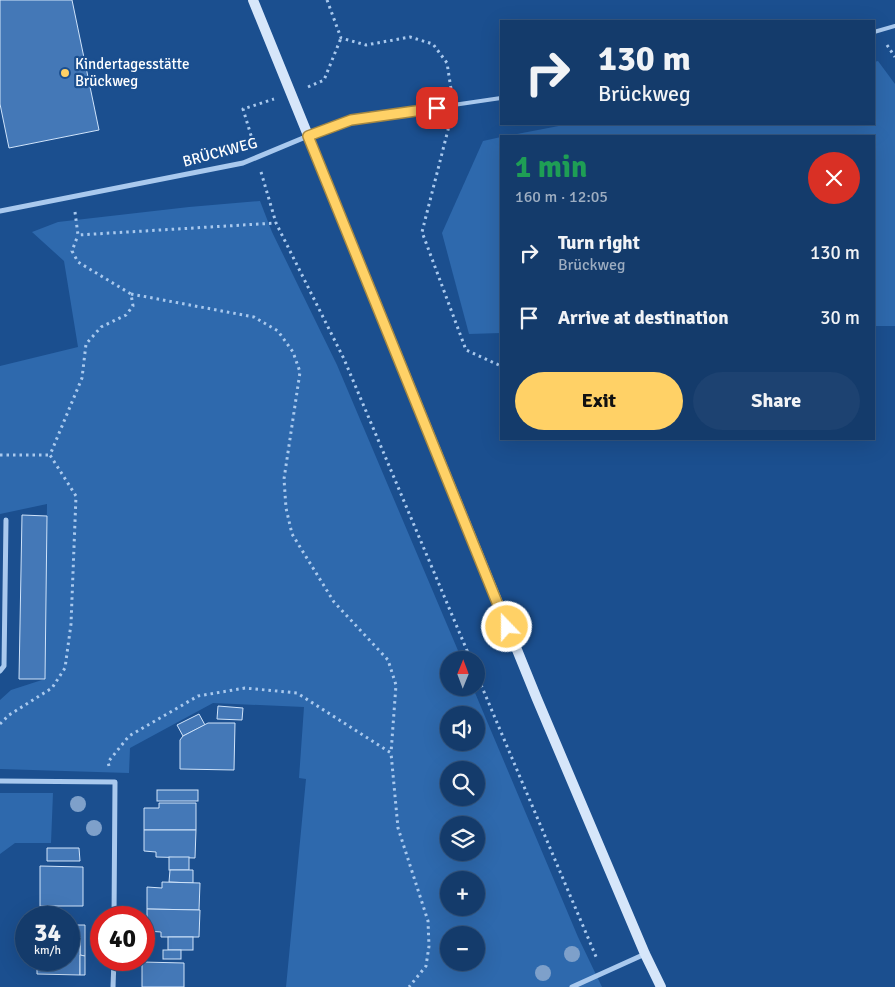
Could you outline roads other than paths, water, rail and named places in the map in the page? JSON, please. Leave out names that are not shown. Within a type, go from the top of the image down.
[{"type":"street","points":[[253,0],[537,699],[645,954],[661,987]]},
{"type":"street","name":"BRÜCKWEG","points":[[0,211],[243,163],[308,136]]},
{"type":"street","points":[[0,671],[4,666],[6,520]]},
{"type":"street","points":[[0,781],[115,782],[114,906]]},
{"type":"street","points":[[572,987],[645,954]]},
{"type":"street","points":[[113,987],[114,971]]},
{"type":"lane","points":[[875,32],[895,26]]},
{"type":"lane","name":"BRÜCKWEG","points":[[308,136],[351,120],[500,98]]},
{"type":"place","name":"Kindertagesstätte Brückweg","points":[[65,73]]}]
